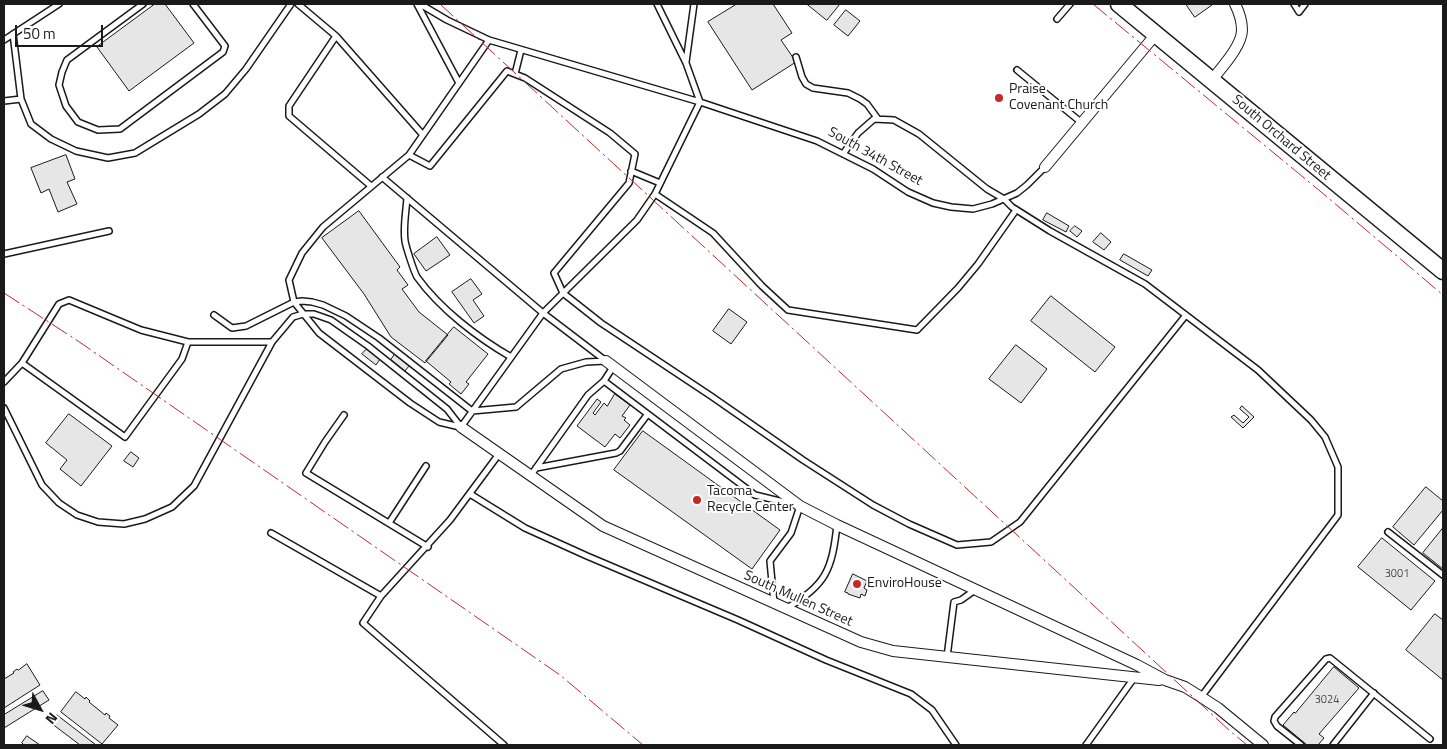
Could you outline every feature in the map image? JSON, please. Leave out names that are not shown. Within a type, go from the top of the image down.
[{"type":"main road","name":"South Orchard Street","points":[[1119,4],[1443,271]]},
{"type":"street","points":[[1212,80],[1242,37],[1241,20],[1235,4]]},
{"type":"street","name":"South 34th Street","points":[[1045,167],[1156,34]]},
{"type":"street","name":"South Mullen Street","points":[[610,364],[800,506],[1165,680],[1185,687],[1218,708],[1263,745]]},
{"type":"street","name":"South Mullen Street","points":[[461,427],[499,454],[533,472],[602,526],[860,642],[893,652],[1165,680]]},
{"type":"lane","points":[[4,40],[59,4]]},
{"type":"lane","points":[[143,4],[67,60],[59,85],[66,106],[78,122],[98,130],[120,129],[223,52],[225,46],[193,4]]},
{"type":"lane","points":[[13,34],[22,99],[31,124],[51,139],[76,151],[108,158],[136,153],[199,114],[225,94],[246,69],[291,4]]},
{"type":"lane","points":[[298,4],[336,36],[423,135]]},
{"type":"lane","points":[[419,4],[459,83]]},
{"type":"lane","name":"South 34th Street","points":[[419,4],[489,40],[700,102],[817,141],[873,169],[908,192],[933,203],[973,209],[1017,193],[1028,185],[1045,167]]},
{"type":"lane","points":[[461,427],[543,313],[636,220],[655,194],[700,102],[686,63],[657,4]]},
{"type":"lane","points":[[686,63],[694,4]]},
{"type":"lane","points":[[1057,19],[1070,4]]},
{"type":"lane","points":[[1294,4],[1299,12],[1305,4]]},
{"type":"lane","points":[[336,36],[289,106],[290,116],[371,186]]},
{"type":"lane","points":[[461,427],[440,422],[410,403],[319,333],[294,302],[288,280],[302,253],[323,227],[409,155],[489,40]]},
{"type":"lane","points":[[515,74],[521,50]]},
{"type":"lane","points":[[796,57],[806,84],[813,88],[848,93],[867,104],[878,119]]},
{"type":"lane","points":[[1017,70],[1082,123]]},
{"type":"lane","points":[[409,155],[430,166],[507,71],[525,78],[610,133],[635,154],[629,183],[554,273],[563,293],[601,323],[803,460],[866,500],[909,524],[957,545],[991,542],[1020,522],[1186,315]]},
{"type":"lane","points":[[4,101],[22,99]]},
{"type":"lane","points":[[843,154],[858,134],[874,119],[894,120],[919,134],[986,189],[1004,199],[1016,210],[1145,284],[1258,370],[1311,420],[1325,437],[1338,468],[1338,515],[1201,697]]},
{"type":"lane","points":[[632,171],[660,184]]},
{"type":"lane","points":[[382,178],[543,313],[610,364]]},
{"type":"lane","points":[[655,194],[713,233],[762,286],[788,310],[917,330],[958,288],[978,264],[1016,210]]},
{"type":"lane","points":[[407,198],[405,241],[416,276],[436,299],[471,331],[489,345],[511,357]]},
{"type":"lane","points":[[4,254],[109,231]]},
{"type":"lane","points":[[4,382],[22,363],[58,304],[69,300],[141,330],[188,342],[272,342]]},
{"type":"lane","points":[[214,315],[232,328],[246,326],[294,302],[318,303],[346,316],[379,338],[472,411],[516,407],[561,369],[586,362],[610,364]]},
{"type":"lane","points":[[4,408],[42,485],[58,503],[77,515],[98,522],[124,524],[145,519],[172,507],[194,486],[272,342],[292,317],[314,314],[330,320],[447,409],[461,427]]},
{"type":"lane","points":[[22,363],[125,436],[182,360],[188,342]]},
{"type":"lane","points":[[533,472],[588,395],[604,381],[610,364]]},
{"type":"lane","points":[[604,381],[755,495],[800,506],[791,533],[770,561],[774,603]]},
{"type":"lane","points":[[344,415],[306,474],[428,547]]},
{"type":"lane","points":[[533,472],[616,453],[620,451],[648,415]]},
{"type":"lane","points":[[499,454],[450,520],[428,547],[381,596],[363,623],[504,745]]},
{"type":"lane","points":[[389,523],[426,466]]},
{"type":"lane","points":[[470,494],[525,528],[826,660],[911,694],[932,710],[956,745]]},
{"type":"lane","points":[[786,608],[805,597],[824,577],[830,565],[837,525]]},
{"type":"lane","points":[[1388,532],[1443,575]]},
{"type":"lane","points":[[271,533],[381,596]]},
{"type":"lane","points":[[947,658],[954,602],[961,600],[975,590]]},
{"type":"lane","points":[[1301,745],[1277,726],[1274,721],[1275,717],[1326,659],[1330,658],[1430,740]]},
{"type":"lane","points":[[1086,745],[1134,678]]},
{"type":"lane","points":[[1334,745],[1374,693]]},
{"type":"building","points":[[155,4],[165,4],[194,43],[129,91],[97,47]]},
{"type":"building","points":[[737,4],[773,4],[792,33],[781,40],[796,62],[752,90],[708,22]]},
{"type":"building","points":[[807,4],[840,4],[827,20]]},
{"type":"building","points":[[1186,4],[1211,4],[1212,5],[1195,17]]},
{"type":"building","points":[[846,10],[860,21],[848,36],[834,25]]},
{"type":"building","points":[[66,155],[75,179],[67,182],[77,204],[58,212],[49,189],[41,193],[31,168]]},
{"type":"building","points":[[359,211],[400,267],[397,270],[408,285],[402,289],[419,312],[448,335],[425,363],[391,337],[364,294],[322,238]]},
{"type":"building","points":[[1047,213],[1069,226],[1066,232],[1043,220]]},
{"type":"building","points":[[1075,226],[1082,231],[1077,237],[1070,231]]},
{"type":"building","points":[[1101,233],[1111,242],[1104,250],[1093,242]]},
{"type":"building","points":[[437,237],[450,255],[426,271],[414,254]]},
{"type":"building","points":[[1124,254],[1152,270],[1148,276],[1120,260]]},
{"type":"building","points":[[471,279],[482,294],[473,300],[484,316],[474,323],[452,292]]},
{"type":"building","points":[[1051,296],[1115,347],[1095,372],[1031,321]]},
{"type":"building","points":[[729,309],[747,322],[731,344],[713,331]]},
{"type":"building","points":[[454,327],[488,354],[466,382],[469,384],[461,394],[449,384],[451,382],[426,361]]},
{"type":"building","points":[[1016,345],[1047,369],[1021,403],[989,379]]},
{"type":"building","points":[[367,349],[380,359],[376,365],[362,354]]},
{"type":"building","points":[[395,354],[409,366],[405,371],[391,360]]},
{"type":"building","points":[[615,394],[630,405],[622,416],[626,418],[624,420],[630,425],[620,438],[615,434],[605,447],[577,426],[597,399],[601,402],[593,413],[595,415],[604,403],[607,406]]},
{"type":"building","points":[[1242,406],[1254,417],[1243,428],[1231,417],[1234,415],[1243,423],[1249,417],[1240,409]]},
{"type":"building","points":[[69,414],[112,446],[81,486],[60,469],[67,460],[46,443]]},
{"type":"building","name":"Tacoma Recycle Center","points":[[643,431],[780,530],[752,569],[614,470]]},
{"type":"building","points":[[131,452],[139,458],[133,467],[124,461]]},
{"type":"building","points":[[1426,487],[1443,501],[1443,510],[1414,545],[1393,527]]},
{"type":"building","points":[[1443,528],[1443,569],[1423,553]]},
{"type":"building","points":[[1382,538],[1435,581],[1411,610],[1358,567]]},
{"type":"building","name":"EnviroHouse","points":[[853,574],[867,581],[864,588],[867,590],[865,596],[861,594],[860,598],[845,592]]},
{"type":"building","points":[[1435,614],[1443,620],[1443,680],[1406,650]]},
{"type":"building","points":[[27,664],[40,685],[4,708],[4,679]]},
{"type":"building","points":[[1334,667],[1359,688],[1319,734],[1324,738],[1318,745],[1307,745],[1283,725]]},
{"type":"building","points":[[43,691],[49,700],[4,728],[4,715]]},
{"type":"building","points":[[76,692],[85,699],[86,697],[89,702],[105,715],[106,713],[110,716],[109,718],[118,725],[102,744],[61,712]]},
{"type":"building","points":[[57,715],[96,745],[80,745],[51,723]]},
{"type":"building","points":[[27,736],[40,745],[24,745],[22,743]]},
{"type":"power","points":[[440,4],[1247,745]]},
{"type":"power","points":[[1093,4],[1443,295]]},
{"type":"power","points":[[4,293],[78,341],[560,675],[643,745]]},
{"type":"place","name":"Praise Covenant Church","points":[[999,98]]},
{"type":"place","name":"Tacoma Recycle Center","points":[[697,500]]},
{"type":"place","name":"EnviroHouse","points":[[857,584]]}]
